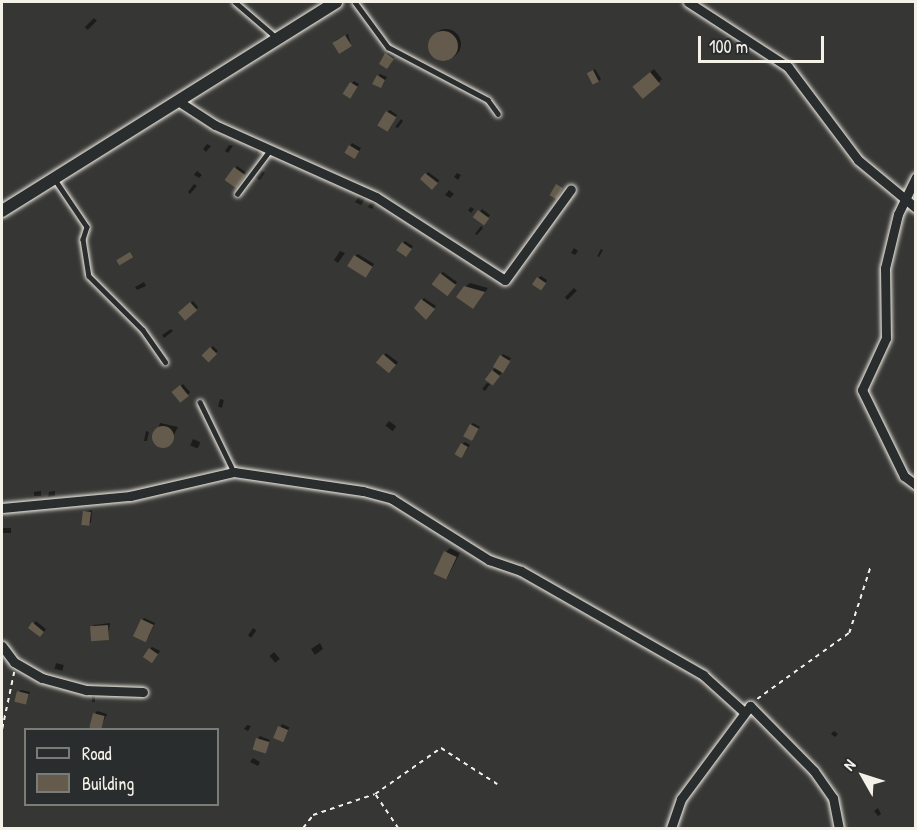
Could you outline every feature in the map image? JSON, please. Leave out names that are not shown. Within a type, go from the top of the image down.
[{"type":"street","points":[[2,211],[56,181],[336,2]]},
{"type":"street","points":[[688,2],[788,67],[858,160],[915,208]]},
{"type":"street","points":[[178,101],[185,110],[376,197],[505,280],[571,189]]},
{"type":"street","points":[[915,177],[904,199],[885,268],[886,338],[862,390],[904,476],[915,485]]},
{"type":"street","points":[[2,508],[130,496],[234,472],[392,499],[489,560],[522,571],[703,675],[747,709],[814,771],[833,798],[838,828]]},
{"type":"street","points":[[2,646],[14,662],[42,678],[86,690],[143,692]]},
{"type":"street","points":[[671,828],[681,799],[747,709]]},
{"type":"lane","points":[[235,2],[279,40]]},
{"type":"lane","points":[[355,2],[388,47],[488,100],[498,114]]},
{"type":"lane","points":[[237,194],[270,150]]},
{"type":"lane","points":[[56,181],[87,227],[83,239],[89,276],[143,330],[165,362]]},
{"type":"lane","points":[[200,402],[234,472]]},
{"type":"path","points":[[747,709],[849,633],[871,565]]},
{"type":"path","points":[[2,729],[14,662]]},
{"type":"path","points":[[303,828],[313,815],[375,794],[441,748],[497,784]]},
{"type":"path","points":[[375,794],[398,828]]},
{"type":"building","points":[[443,31],[453,36],[458,46],[453,56],[443,61],[433,56],[428,46],[433,36]]},
{"type":"building","points":[[345,35],[352,46],[339,54],[332,43]]},
{"type":"building","points":[[385,53],[394,59],[387,69],[379,64]]},
{"type":"building","points":[[593,70],[599,82],[593,85],[587,73]]},
{"type":"building","points":[[650,72],[660,84],[643,99],[632,87]]},
{"type":"building","points":[[377,75],[385,80],[381,88],[372,84]]},
{"type":"building","points":[[350,82],[358,87],[350,99],[343,94]]},
{"type":"building","points":[[386,111],[396,117],[388,132],[377,126]]},
{"type":"building","points":[[349,145],[359,151],[355,159],[344,153]]},
{"type":"building","points":[[234,167],[245,175],[236,188],[225,180]]},
{"type":"building","points":[[425,173],[438,183],[432,190],[420,179]]},
{"type":"building","points":[[556,184],[563,188],[556,199],[550,195]]},
{"type":"building","points":[[478,210],[489,218],[484,226],[473,217]]},
{"type":"building","points":[[402,242],[412,249],[406,257],[396,250]]},
{"type":"building","points":[[130,252],[133,257],[119,265],[116,260]]},
{"type":"building","points":[[354,255],[373,267],[366,278],[347,266]]},
{"type":"building","points":[[440,273],[456,285],[448,296],[432,284]]},
{"type":"building","points":[[537,277],[546,283],[541,291],[532,284]]},
{"type":"building","points":[[464,286],[485,292],[473,309],[456,297]]},
{"type":"building","points":[[421,299],[435,309],[426,320],[414,308]]},
{"type":"building","points":[[190,302],[197,310],[185,321],[178,312]]},
{"type":"building","points":[[210,347],[217,354],[209,363],[202,355]]},
{"type":"building","points":[[383,354],[396,365],[389,373],[376,362]]},
{"type":"building","points":[[500,355],[510,361],[503,373],[493,367]]},
{"type":"building","points":[[492,370],[500,376],[493,386],[485,380]]},
{"type":"building","points":[[180,385],[189,396],[180,403],[171,392]]},
{"type":"building","points":[[470,424],[479,429],[472,441],[463,436]]},
{"type":"building","points":[[163,426],[171,429],[174,437],[171,445],[163,448],[155,445],[152,437],[155,429]]},
{"type":"building","points":[[461,443],[468,447],[461,458],[454,454]]},
{"type":"building","points":[[83,511],[91,512],[89,526],[81,525]]},
{"type":"building","points":[[444,551],[457,557],[446,580],[433,574]]},
{"type":"building","points":[[141,619],[154,625],[146,642],[133,636]]},
{"type":"building","points":[[32,622],[44,632],[40,637],[28,628]]},
{"type":"building","points":[[108,625],[109,640],[91,641],[90,626]]},
{"type":"building","points":[[149,648],[158,654],[152,663],[143,657]]},
{"type":"building","points":[[17,691],[29,694],[26,705],[14,702]]},
{"type":"building","points":[[93,713],[105,716],[102,728],[89,728]]},
{"type":"building","points":[[278,726],[288,730],[283,742],[273,738]]},
{"type":"building","points":[[256,738],[269,742],[266,754],[252,749]]}]
